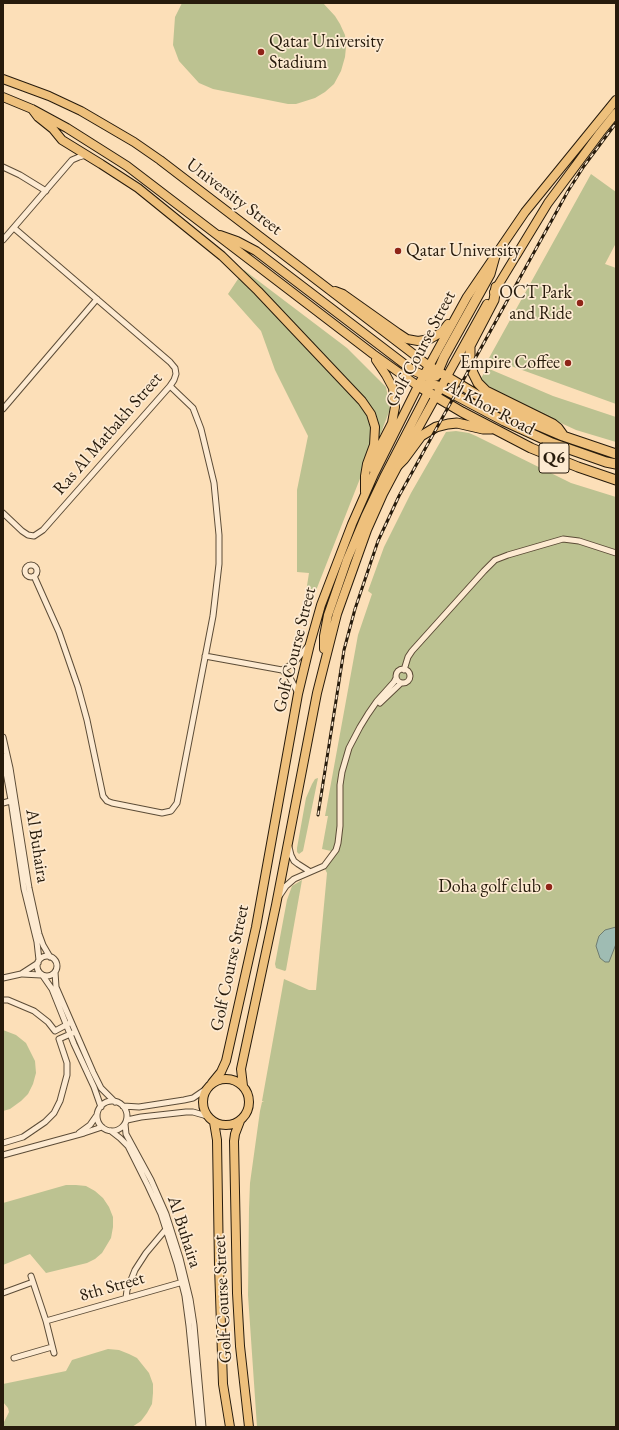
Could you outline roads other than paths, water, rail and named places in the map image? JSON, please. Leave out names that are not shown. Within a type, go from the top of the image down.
[{"type":"highway","points":[[495,256],[490,274],[433,383],[504,421],[552,443],[606,462],[616,464]]},
{"type":"highway","points":[[496,287],[494,300],[470,346],[470,362],[473,373],[478,383],[486,391],[553,424],[558,428],[563,436]]},
{"type":"highway","name":"Al Khor Road","points":[[429,366],[433,383],[494,429],[551,457],[616,480]]},
{"type":"highway","name":"Al Khor Road","points":[[418,386],[433,383],[447,377],[521,418],[563,436],[616,454]]},
{"type":"highway","points":[[398,465],[421,436],[436,427],[457,423],[483,429],[494,429]]},
{"type":"main road","name":"University Street","points":[[3,79],[62,102],[102,122],[160,160],[429,366]]},
{"type":"main road","points":[[3,97],[32,109],[68,128],[127,166],[372,354],[418,386]]},
{"type":"main road","name":"Golf Course Street","points":[[429,366],[467,297],[495,256],[526,212],[616,100]]},
{"type":"main road","points":[[32,109],[38,117],[53,129],[62,140],[138,188],[226,260],[258,291],[362,401],[371,414],[375,427],[374,445],[367,464],[365,476],[365,494]]},
{"type":"main road","name":"Golf Course Street","points":[[447,377],[496,287],[548,203],[616,113]]},
{"type":"main road","points":[[89,156],[127,166]]},
{"type":"main road","points":[[214,234],[237,241],[256,251],[403,363],[433,383],[384,475],[346,560],[328,615],[324,636],[325,658]]},
{"type":"main road","points":[[330,290],[343,294],[402,336],[418,341],[430,339],[442,332],[460,304],[467,297]]},
{"type":"main road","points":[[372,354],[393,388],[395,407],[392,423],[376,454],[374,474]]},
{"type":"main road","name":"Golf Course Street","points":[[243,1086],[241,1068],[276,905],[287,843],[325,658],[337,614],[369,525],[398,465],[433,383]]},
{"type":"main road","name":"Golf Course Street","points":[[210,1085],[221,1072],[226,1061],[256,927],[298,694],[321,604],[336,563],[365,494],[418,386]]},
{"type":"main road","points":[[228,1079],[236,1081],[243,1086],[249,1096],[249,1104],[247,1112],[240,1121],[227,1126],[214,1122],[207,1116],[203,1101],[204,1093],[210,1085],[220,1080],[228,1079]]},
{"type":"main road","name":"Golf Course Street","points":[[240,1121],[234,1141],[237,1293],[240,1346],[249,1427]]},
{"type":"main road","name":"Golf Course Street","points":[[214,1122],[217,1140],[223,1384],[230,1427]]},
{"type":"street","points":[[69,144],[72,160]]},
{"type":"street","points":[[3,240],[72,160],[79,157],[89,156]]},
{"type":"street","points":[[3,167],[20,175],[46,191]]},
{"type":"street","name":"Ras Al Matbakh Street","points":[[3,514],[25,534],[34,536],[40,533],[170,386],[175,377],[173,365],[14,228]]},
{"type":"street","points":[[3,409],[97,299]]},
{"type":"street","points":[[34,576],[50,611],[72,668],[87,720],[102,793],[105,799],[109,802],[164,813],[168,812],[174,808],[178,798],[213,616],[219,564],[217,503],[210,465],[197,418],[190,405],[170,386]]},
{"type":"street","points":[[404,670],[408,657],[412,651],[495,560],[563,539],[579,541],[616,552]]},
{"type":"street","points":[[282,670],[294,663],[310,644]]},
{"type":"street","points":[[205,656],[282,670],[291,679],[298,694]]},
{"type":"street","points":[[276,905],[281,892],[294,879],[309,871],[324,866],[332,856],[338,843],[340,826],[340,786],[345,759],[356,732],[396,678],[398,672],[404,670]]},
{"type":"street","points":[[374,706],[379,704],[401,683],[406,682],[409,677],[404,670]]},
{"type":"street","points":[[396,678],[401,683]]},
{"type":"street","name":"Al Buhaira","points":[[3,737],[4,754],[28,888],[39,934],[50,957]]},
{"type":"street","points":[[3,803],[13,800]]},
{"type":"street","name":"Al Buhaira","points":[[13,800],[21,873],[38,942],[39,961]]},
{"type":"street","points":[[287,843],[294,861],[309,871]]},
{"type":"street","points":[[20,974],[44,957],[50,957],[54,960],[56,964],[56,987],[69,1024]]},
{"type":"street","points":[[39,961],[37,969],[52,989],[99,1085],[115,1102],[123,1106],[139,1107],[188,1099],[199,1094],[210,1085]]},
{"type":"street","points":[[3,978],[20,974],[50,976],[55,972]]},
{"type":"street","points":[[3,1000],[8,1000],[34,1011],[48,1022],[60,1039],[67,1063],[67,1075],[60,1102],[54,1113],[23,1137],[3,1143]]},
{"type":"street","points":[[55,1031],[69,1024]]},
{"type":"street","points":[[60,1039],[73,1033]]},
{"type":"street","points":[[73,1033],[101,1107]]},
{"type":"street","points":[[74,1135],[90,1125],[101,1107],[108,1102],[115,1102]]},
{"type":"street","points":[[123,1106],[127,1113],[126,1122]]},
{"type":"street","points":[[139,1107],[141,1117]]},
{"type":"street","points":[[98,1114],[98,1121],[102,1127],[111,1131],[119,1130],[126,1122],[141,1117],[186,1112],[193,1112],[207,1116]]},
{"type":"street","name":"Al Buhaira","points":[[126,1122],[126,1134],[168,1228],[184,1282],[189,1326],[195,1355],[198,1427]]},
{"type":"street","points":[[3,1155],[102,1127]]},
{"type":"street","name":"Al Buhaira","points":[[111,1131],[123,1141],[136,1156]]},
{"type":"street","points":[[126,1298],[127,1290],[135,1270],[146,1253],[168,1228]]},
{"type":"street","points":[[3,1293],[32,1279],[46,1320],[54,1354]]},
{"type":"street","name":"8th Street","points":[[46,1320],[184,1282]]},
{"type":"street","points":[[14,1358],[52,1347]]},
{"type":"street","name":"Al Buhaira","points":[[198,1400],[203,1427]]},
{"type":"water","points":[[616,927],[616,944],[609,962],[605,962],[600,958],[596,946],[598,939],[605,930]]},
{"type":"railway","points":[[318,815],[344,650],[355,609],[378,541],[399,496],[568,191],[584,166],[616,123]]},
{"type":"place","name":"Qatar University Stadium","points":[[261,52]]},
{"type":"place","name":"Qatar University","points":[[398,251]]},
{"type":"place","name":"OCT Park and Ride","points":[[580,303]]},
{"type":"place","name":"Empire Coffee","points":[[568,363]]},
{"type":"place","name":"Doha golf club","points":[[549,887]]}]
